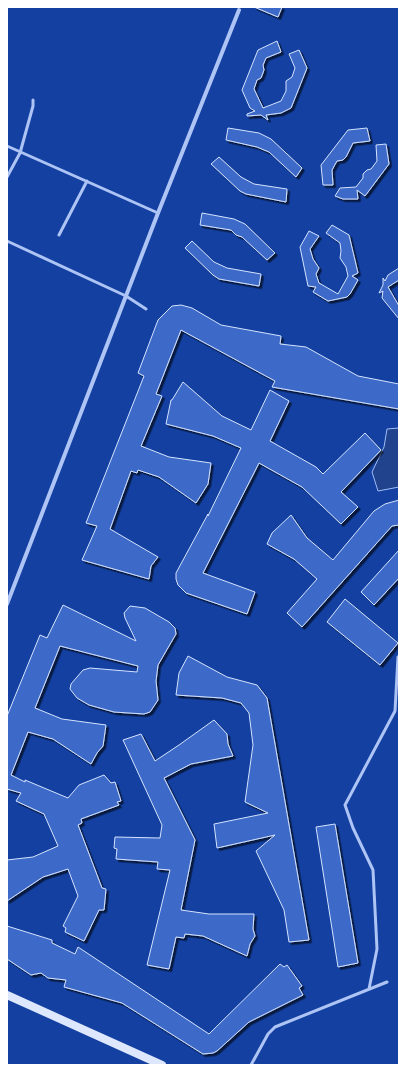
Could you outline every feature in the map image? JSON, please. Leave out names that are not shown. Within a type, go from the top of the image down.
[{"type":"street","points":[[7,604],[158,213],[240,10]]},
{"type":"street","points":[[7,995],[162,1065]]},
{"type":"lane","points":[[7,177],[20,153],[33,106],[33,100]]},
{"type":"lane","points":[[7,146],[158,213]]},
{"type":"lane","points":[[59,235],[87,181]]},
{"type":"lane","points":[[7,240],[126,296],[146,308]]},
{"type":"lane","points":[[369,989],[377,949],[373,870],[353,828],[345,805],[395,711],[398,657]]},
{"type":"lane","points":[[251,1065],[268,1034],[275,1027],[387,982]]},
{"type":"water","points":[[399,428],[399,487],[378,491],[372,472],[384,447],[387,429]]},
{"type":"building","points":[[254,7],[282,7],[278,17]]},
{"type":"building","points":[[277,41],[281,52],[266,58],[263,65],[264,70],[261,78],[257,80],[254,89],[263,108],[281,101],[286,91],[286,81],[292,77],[295,68],[289,54],[299,50],[307,68],[291,108],[281,113],[266,115],[268,120],[261,115],[247,116],[247,114],[255,111],[250,108],[242,90],[258,50]]},
{"type":"building","points":[[228,128],[259,133],[271,139],[302,168],[296,177],[269,152],[257,147],[226,140]]},
{"type":"building","points":[[367,128],[370,141],[353,143],[346,157],[343,160],[337,161],[332,170],[333,185],[323,185],[321,165],[348,130]]},
{"type":"building","points":[[386,144],[389,164],[365,196],[357,190],[358,199],[343,199],[335,196],[340,188],[356,187],[363,178],[363,174],[367,170],[371,169],[377,161],[376,145]]},
{"type":"building","points":[[219,157],[241,177],[254,184],[287,189],[286,202],[246,194],[240,191],[211,164]]},
{"type":"building","points":[[202,213],[234,219],[245,224],[275,253],[267,260],[242,237],[236,235],[231,230],[200,225]]},
{"type":"building","points":[[332,225],[349,235],[358,273],[352,276],[358,280],[347,297],[328,301],[313,292],[316,287],[308,286],[300,247],[309,231],[319,236],[310,249],[313,259],[319,268],[316,274],[319,283],[338,294],[348,276],[346,267],[340,258],[340,243],[326,233]]},
{"type":"building","points":[[192,241],[214,262],[227,268],[261,274],[259,286],[219,279],[213,275],[185,248]]},
{"type":"building","points":[[399,268],[399,280],[388,287],[399,306],[399,319],[382,298],[383,291],[379,293],[383,285],[383,278],[385,281],[388,275]]},
{"type":"building","points":[[181,305],[192,308],[221,325],[281,336],[280,344],[306,347],[358,376],[399,384],[399,409],[272,387],[275,381],[181,330],[156,394],[162,396],[141,446],[169,457],[211,463],[208,484],[196,503],[159,477],[138,470],[137,473],[131,471],[110,529],[158,557],[151,566],[149,579],[82,560],[97,526],[86,523],[144,376],[138,373],[158,320],[172,306]]},
{"type":"building","points":[[183,382],[222,416],[251,430],[270,390],[289,401],[270,441],[316,467],[323,474],[365,433],[381,450],[341,492],[358,507],[341,524],[302,487],[259,463],[203,573],[255,592],[247,614],[186,593],[178,585],[176,579],[176,573],[208,514],[208,516],[241,448],[213,436],[166,424],[171,400]]},
{"type":"building","points":[[399,500],[399,525],[392,526],[302,627],[287,613],[317,579],[294,559],[267,544],[272,533],[291,515],[307,538],[333,560],[374,511],[385,504]]},
{"type":"building","points":[[399,550],[399,578],[374,605],[361,592]]},
{"type":"building","points":[[345,599],[398,643],[380,665],[327,622]]},
{"type":"building","points":[[63,605],[136,641],[124,613],[130,606],[145,608],[169,622],[175,628],[176,634],[158,665],[156,681],[158,700],[150,712],[144,714],[114,712],[89,705],[77,698],[70,689],[71,684],[83,670],[90,668],[137,672],[138,666],[60,646],[35,708],[62,719],[106,725],[103,746],[91,764],[53,739],[28,732],[11,775],[25,782],[25,780],[68,798],[79,785],[104,775],[111,783],[115,782],[121,801],[117,802],[119,805],[81,819],[82,823],[78,825],[102,888],[106,889],[104,910],[99,910],[84,941],[65,932],[66,928],[63,926],[78,896],[68,869],[43,877],[7,901],[7,860],[33,857],[58,846],[44,814],[16,801],[21,793],[7,789],[7,716],[40,635],[47,638]]},
{"type":"building","points":[[188,656],[227,677],[257,685],[267,698],[309,940],[289,942],[284,910],[256,851],[275,835],[217,848],[214,824],[268,813],[245,802],[253,745],[249,713],[241,703],[222,698],[176,695],[179,673]]},
{"type":"building","points":[[214,720],[227,734],[228,744],[233,756],[191,764],[164,778],[195,840],[181,910],[209,914],[254,914],[253,929],[255,936],[250,944],[247,956],[203,936],[185,934],[184,938],[176,937],[169,969],[147,965],[170,870],[157,869],[158,862],[116,859],[117,849],[114,848],[115,837],[160,838],[162,825],[123,740],[141,734],[155,761]]},
{"type":"building","points":[[335,824],[358,963],[338,967],[316,827]]},
{"type":"building","points":[[7,926],[52,940],[52,943],[75,954],[78,947],[209,1034],[280,964],[284,967],[287,965],[302,986],[299,988],[303,995],[249,1022],[217,1051],[203,1054],[122,1003],[64,987],[66,980],[48,978],[41,973],[31,975],[7,959]]}]
